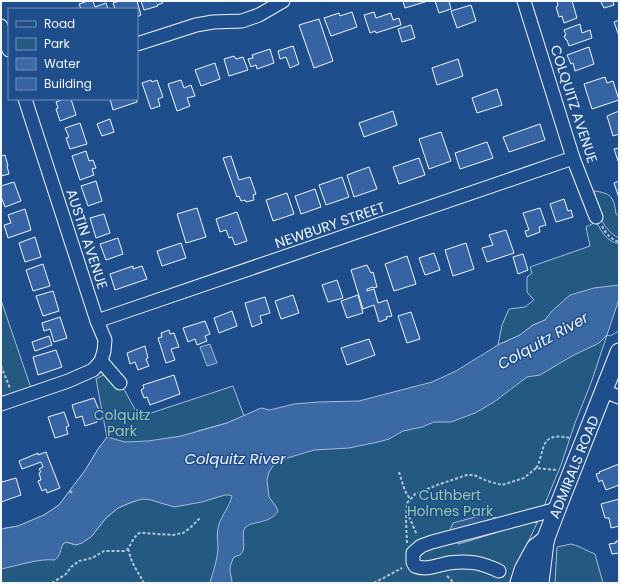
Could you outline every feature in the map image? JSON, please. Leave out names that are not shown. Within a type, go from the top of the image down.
[{"type":"highway","points":[[520,583],[524,570],[536,548],[544,542]]},
{"type":"highway","points":[[539,583],[544,542]]},
{"type":"main road","name":"ADMIRALS ROAD","points":[[532,583],[544,542],[572,472],[577,438],[612,394],[619,352]]},
{"type":"street","points":[[138,44],[196,25],[213,22],[242,21],[259,15],[283,1]]},
{"type":"street","name":"COLQUITZ AVENUE","points":[[524,1],[573,158],[596,216]]},
{"type":"street","points":[[1,26],[8,47]]},
{"type":"street","name":"AUSTIN AVENUE","points":[[25,100],[97,321],[105,340],[101,361]]},
{"type":"street","name":"NEWBURY STREET","points":[[97,321],[573,158]]},
{"type":"street","points":[[1,404],[80,376],[93,370],[101,361],[120,383]]},
{"type":"street","points":[[499,571],[485,565],[468,562],[448,563],[434,568],[420,568],[415,566],[412,558],[413,553],[421,546],[432,542],[557,509]]},
{"type":"path","points":[[596,216],[608,235],[619,242]]},
{"type":"path","points":[[1,366],[10,388]]},
{"type":"path","points":[[408,546],[406,510],[407,503],[415,494],[467,475],[474,475],[487,481],[502,485],[524,478],[536,468],[540,462],[542,450],[549,439],[553,437],[577,438]]},
{"type":"path","points":[[565,437],[577,438]]},
{"type":"path","points":[[536,468],[572,472]]},
{"type":"path","points":[[399,472],[405,492],[410,499]]},
{"type":"path","points":[[406,510],[421,546]]},
{"type":"path","points":[[52,583],[66,574],[79,561],[92,558],[104,551],[124,551],[128,549],[134,538],[139,533],[173,535],[183,533],[200,518]]},
{"type":"path","points":[[128,549],[132,562],[144,583]]},
{"type":"path","points":[[374,583],[404,567]]},
{"type":"green space","points":[[594,191],[604,193],[613,200],[616,214],[619,216],[619,238],[608,230],[603,223],[599,214]]},
{"type":"green space","points":[[596,222],[603,233],[611,241],[619,244],[619,290],[533,325],[520,335],[498,345],[502,325],[509,309],[525,307],[534,300],[527,292],[527,277],[532,273],[530,267],[590,246],[586,227]]},
{"type":"green space","points":[[1,300],[31,388],[1,398]]},
{"type":"green space","name":"Cuthbert Holmes Park","points":[[619,328],[607,335],[561,465],[537,523],[509,583],[1,583],[1,559],[66,542],[76,545],[91,537],[106,518],[118,508],[132,502]]},
{"type":"green space","name":"Colquitz Park","points":[[107,373],[125,391],[139,417],[233,386],[244,416],[227,423],[198,431],[36,524],[1,529],[18,526],[44,515],[59,505],[86,469],[98,449],[107,438],[96,379]]},
{"type":"green space","points":[[571,544],[595,554],[603,583],[555,583],[557,547]]},
{"type":"shaded area","points":[[542,508],[537,523],[529,521],[524,522],[459,544],[452,540],[450,530],[453,523],[490,513],[492,517],[497,518]]},
{"type":"water","name":"Colquitz River","points":[[619,285],[619,328],[607,335],[599,343],[572,356],[540,375],[527,377],[494,402],[475,413],[451,422],[434,422],[422,427],[403,431],[389,439],[378,442],[349,448],[314,450],[281,460],[273,466],[269,472],[267,480],[269,497],[278,511],[270,518],[245,528],[243,534],[244,545],[242,552],[240,555],[234,557],[230,568],[232,583],[210,583],[218,549],[218,527],[231,500],[232,496],[229,495],[174,507],[151,500],[142,499],[132,502],[118,508],[106,518],[91,537],[82,543],[76,545],[66,542],[63,544],[55,560],[35,561],[1,569],[1,529],[18,526],[44,515],[59,505],[86,469],[107,437],[125,442],[148,441],[181,436],[227,423],[261,408],[270,410],[294,404],[359,401],[432,382],[456,371],[498,345],[520,335],[533,325],[545,320],[551,312],[570,295],[594,288]]},
{"type":"water","points":[[210,344],[217,363],[207,366],[200,347]]},
{"type":"pier","points":[[619,299],[619,331],[610,336],[607,335]]},
{"type":"building","points":[[93,1],[95,7],[106,3],[108,8],[81,8],[79,4]]},
{"type":"building","points":[[120,1],[137,1],[141,15],[138,16],[138,8],[115,8],[113,3]]},
{"type":"building","points":[[141,1],[162,1],[163,3],[144,10]]},
{"type":"building","points":[[403,1],[428,1],[405,8]]},
{"type":"building","points":[[435,1],[449,1],[451,9],[439,13]]},
{"type":"building","points":[[557,1],[572,1],[577,18],[564,23],[562,16],[559,17],[556,7],[558,6]]},
{"type":"building","points":[[613,1],[614,5],[604,8],[601,2]]},
{"type":"building","points":[[471,5],[476,21],[457,28],[451,11]]},
{"type":"building","points":[[352,12],[357,27],[331,36],[324,18],[339,13],[340,16]]},
{"type":"building","points":[[374,12],[376,18],[391,13],[393,20],[399,18],[401,25],[376,33],[375,31],[370,33],[364,15]]},
{"type":"building","points":[[319,19],[333,61],[314,68],[299,25]]},
{"type":"building","points":[[619,20],[619,36],[614,22]]},
{"type":"building","points":[[580,24],[582,33],[590,30],[592,38],[569,46],[564,36],[566,35],[564,30]]},
{"type":"building","points":[[411,25],[415,38],[402,42],[398,29]]},
{"type":"building","points":[[293,46],[299,64],[290,68],[286,57],[280,59],[278,51]]},
{"type":"building","points":[[589,47],[594,64],[575,71],[573,63],[571,64],[567,55]]},
{"type":"building","points":[[270,49],[274,63],[257,69],[256,65],[251,67],[248,59],[253,58],[252,55]]},
{"type":"building","points":[[234,56],[236,59],[243,57],[248,70],[229,76],[224,59]]},
{"type":"building","points":[[458,59],[463,76],[437,85],[432,68]]},
{"type":"building","points":[[215,63],[220,79],[201,86],[195,70]]},
{"type":"building","points":[[605,77],[607,83],[613,81],[619,100],[592,109],[584,84]]},
{"type":"building","points":[[151,80],[152,82],[157,80],[163,97],[158,99],[160,106],[151,109],[142,83]]},
{"type":"building","points":[[181,80],[184,88],[191,85],[195,96],[187,98],[190,106],[177,111],[168,84]]},
{"type":"building","points":[[497,89],[502,105],[477,113],[472,98]]},
{"type":"building","points":[[61,100],[71,100],[76,115],[60,121],[56,109],[58,108],[56,102]]},
{"type":"building","points":[[110,100],[136,100],[137,102],[113,110]]},
{"type":"building","points":[[393,111],[397,125],[364,137],[359,123]]},
{"type":"building","points":[[619,111],[619,134],[613,136],[607,116]]},
{"type":"building","points":[[110,119],[114,132],[102,136],[97,124]]},
{"type":"building","points":[[80,123],[87,144],[70,149],[66,138],[69,137],[65,128]]},
{"type":"building","points":[[540,124],[545,140],[509,152],[503,137]]},
{"type":"building","points":[[441,132],[451,161],[429,169],[419,139]]},
{"type":"building","points":[[487,142],[493,158],[460,169],[455,153]]},
{"type":"building","points":[[619,148],[619,161],[618,161],[614,149]]},
{"type":"building","points":[[86,151],[89,161],[93,160],[96,168],[92,169],[94,175],[80,180],[72,156]]},
{"type":"building","points":[[5,155],[9,174],[1,176],[1,156]]},
{"type":"building","points":[[231,156],[239,180],[250,177],[256,194],[253,195],[254,200],[246,202],[245,200],[241,201],[239,196],[237,197],[223,158]]},
{"type":"building","points":[[419,158],[425,175],[399,184],[393,167]]},
{"type":"building","points":[[369,167],[377,189],[354,197],[347,175]]},
{"type":"building","points":[[342,177],[349,197],[326,205],[319,185]]},
{"type":"building","points":[[96,181],[102,201],[88,206],[81,186]]},
{"type":"building","points":[[619,181],[619,198],[614,183]]},
{"type":"building","points":[[14,182],[21,201],[5,207],[1,199],[1,186]]},
{"type":"building","points":[[315,189],[321,207],[301,214],[295,196]]},
{"type":"building","points":[[287,193],[294,214],[273,221],[266,200]]},
{"type":"building","points":[[564,199],[568,211],[571,210],[573,217],[556,222],[550,204]]},
{"type":"building","points":[[197,208],[206,237],[186,243],[177,214]]},
{"type":"building","points":[[540,208],[546,225],[539,227],[540,232],[527,237],[525,231],[529,230],[523,213]]},
{"type":"building","points":[[25,209],[31,230],[8,238],[4,225],[11,223],[8,215]]},
{"type":"building","points":[[237,212],[247,241],[235,245],[232,237],[229,238],[226,230],[220,232],[216,219]]},
{"type":"building","points":[[104,214],[110,233],[96,238],[90,218]]},
{"type":"building","points":[[506,230],[514,253],[487,262],[482,248],[493,245],[489,235]]},
{"type":"building","points":[[35,237],[41,257],[25,262],[19,243]]},
{"type":"building","points":[[118,238],[123,254],[106,260],[100,244]]},
{"type":"building","points":[[181,243],[186,258],[162,266],[157,251]]},
{"type":"building","points":[[466,243],[474,269],[453,276],[445,250]]},
{"type":"building","points":[[434,253],[440,270],[425,275],[419,258]]},
{"type":"building","points":[[523,254],[528,270],[518,274],[513,257]]},
{"type":"building","points":[[407,256],[416,284],[394,291],[385,264]]},
{"type":"building","points":[[43,264],[50,286],[33,291],[26,270]]},
{"type":"building","points":[[367,265],[371,273],[373,272],[377,287],[367,289],[367,291],[374,289],[378,303],[387,300],[392,316],[386,317],[387,319],[379,322],[374,305],[363,309],[351,270]]},
{"type":"building","points":[[133,266],[133,269],[142,266],[147,279],[115,290],[110,274]]},
{"type":"building","points":[[337,280],[343,298],[328,302],[322,285]]},
{"type":"building","points":[[53,291],[59,311],[43,316],[36,296]]},
{"type":"building","points":[[293,295],[299,313],[281,319],[275,301]]},
{"type":"building","points":[[358,295],[363,313],[347,318],[341,301]]},
{"type":"building","points":[[265,297],[270,313],[260,316],[262,323],[252,327],[245,303]]},
{"type":"building","points":[[232,311],[237,326],[219,333],[214,318]]},
{"type":"building","points":[[411,312],[420,339],[407,343],[398,316]]},
{"type":"building","points":[[60,317],[67,338],[54,342],[50,329],[44,331],[42,323]]},
{"type":"building","points":[[205,321],[210,334],[205,336],[207,341],[197,345],[195,339],[188,342],[183,328]]},
{"type":"building","points":[[169,330],[170,334],[174,333],[179,347],[171,349],[175,360],[166,363],[158,338],[162,337],[161,333]]},
{"type":"building","points":[[49,336],[52,345],[35,351],[32,342]]},
{"type":"building","points":[[369,339],[375,355],[347,365],[341,348]]},
{"type":"building","points":[[145,346],[148,358],[146,359],[149,366],[138,370],[135,362],[130,364],[127,353]]},
{"type":"building","points":[[56,350],[62,367],[38,375],[33,357]]},
{"type":"building","points":[[174,375],[180,394],[150,405],[147,397],[144,398],[141,390],[144,388],[143,385]]},
{"type":"building","points":[[94,398],[99,410],[94,412],[97,422],[85,426],[82,416],[76,418],[72,405]]},
{"type":"building","points":[[64,412],[69,426],[66,427],[68,434],[55,438],[48,417]]},
{"type":"building","points":[[46,452],[60,488],[47,493],[46,489],[42,491],[38,481],[41,480],[39,473],[41,472],[39,469],[43,467],[41,462],[22,469],[19,461],[38,453],[38,455]]},
{"type":"building","points":[[619,464],[619,485],[606,490],[602,480],[599,482],[596,474]]},
{"type":"building","points":[[1,478],[2,482],[16,478],[21,495],[1,502]]},
{"type":"building","points":[[619,499],[619,526],[611,528],[609,518],[605,518],[601,504]]},
{"type":"building","points":[[616,541],[619,541],[619,553],[612,554],[609,544],[616,543]]}]
